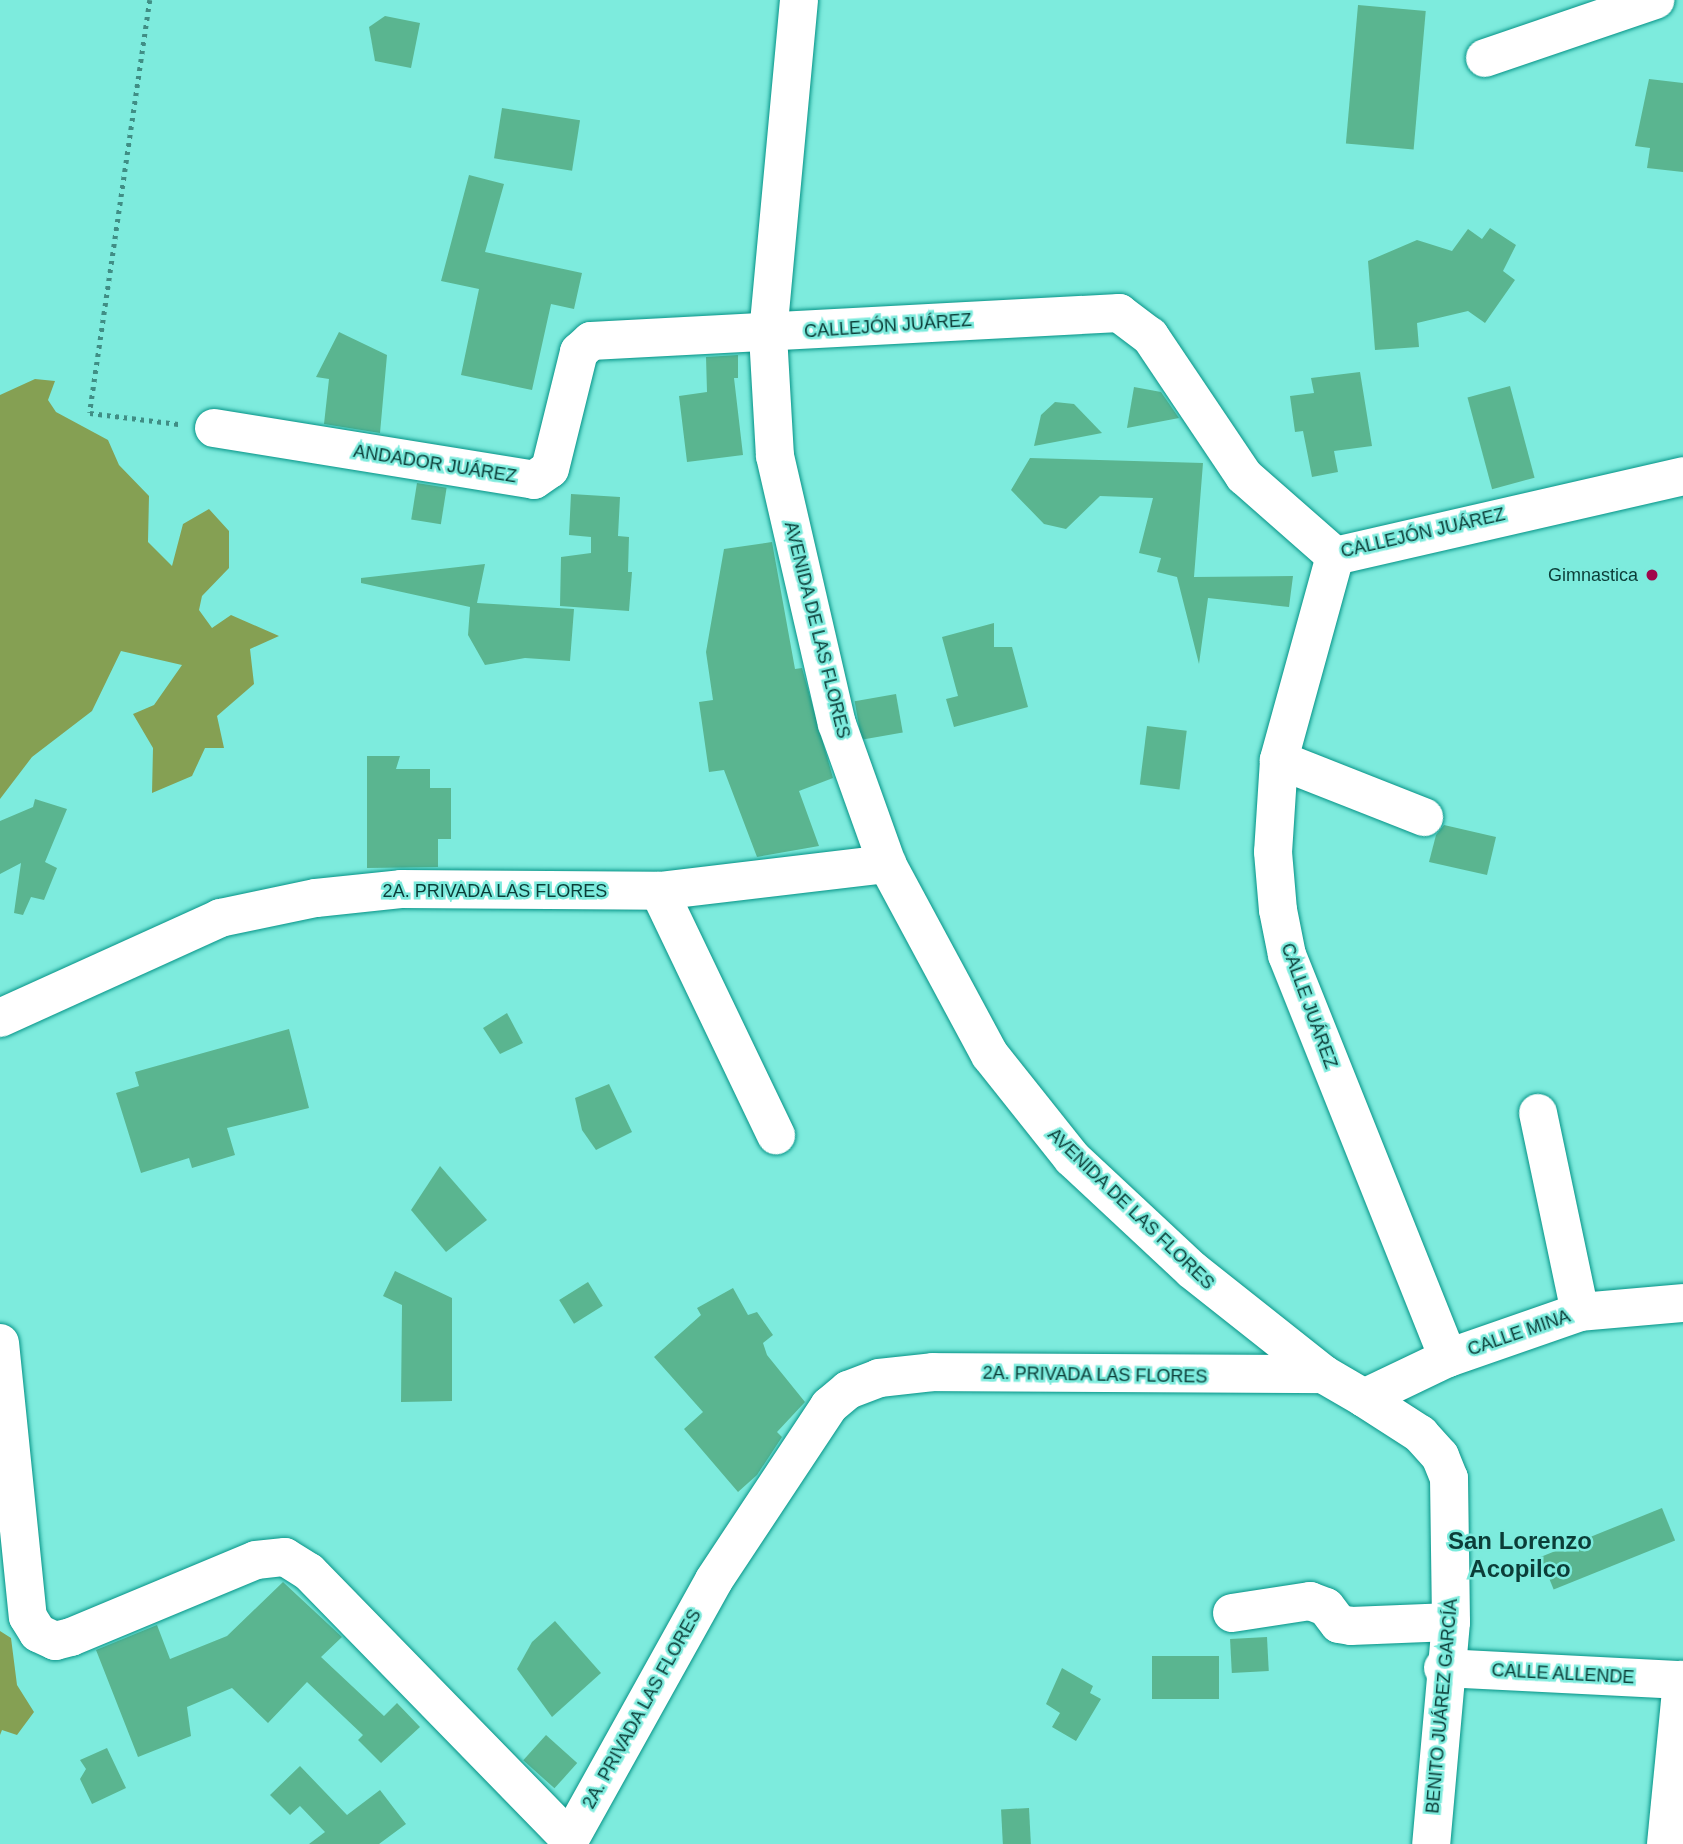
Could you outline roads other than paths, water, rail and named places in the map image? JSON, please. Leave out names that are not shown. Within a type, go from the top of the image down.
[{"type":"street","name":"AVENIDA DE LAS FLORES","points":[[799,0],[768,335],[775,456],[837,724],[887,864],[989,1055],[1031,1111],[1072,1158],[1192,1270],[1323,1374],[1364,1398]]},
{"type":"street","points":[[1485,58],[1655,0]]},
{"type":"street","name":"CALLEJÓN JUÁREZ","points":[[768,335],[1119,313],[1150,336],[1244,475],[1335,556],[1683,476]]},
{"type":"street","name":"ANDADOR JUÁREZ","points":[[214,428],[534,480],[550,469],[579,352],[591,341],[768,335]]},
{"type":"street","name":"CALLE JUÁREZ","points":[[1335,556],[1279,760],[1273,852],[1287,955],[1448,1358]]},
{"type":"street","points":[[1279,760],[1424,817]]},
{"type":"street","name":"2A. PRIVADA LAS FLORES","points":[[0,1018],[220,918],[316,898],[401,889],[659,891],[887,864]]},
{"type":"street","points":[[659,891],[776,1135]]},
{"type":"street","points":[[1538,1113],[1580,1312]]},
{"type":"street","name":"CALLE MINA","points":[[1364,1398],[1448,1358],[1580,1312],[1683,1303]]},
{"type":"street","name":"2A. PRIVADA LAS FLORES","points":[[0,1343],[27,1617],[38,1633],[55,1641],[71,1637],[256,1560],[285,1557],[309,1572],[569,1842],[714,1580],[829,1406],[848,1390],[879,1378],[933,1372],[1323,1374]]},
{"type":"street","name":"BENITO JUÁREZ GARCÍA","points":[[1364,1398],[1420,1434],[1440,1456],[1449,1478],[1451,1622],[1443,1668],[1431,1844]]},
{"type":"street","points":[[1232,1613],[1310,1601],[1326,1607],[1339,1624],[1351,1626],[1451,1622]]},
{"type":"street","name":"CALLE ALLENDE","points":[[1443,1668],[1683,1680]]},
{"type":"street","points":[[1666,1844],[1683,1680]]},
{"type":"place","name":"Gimnastica","points":[[1652,575]]},
{"type":"district","name":"San Lorenzo Acopilco","points":[[1520,1555]]}]
